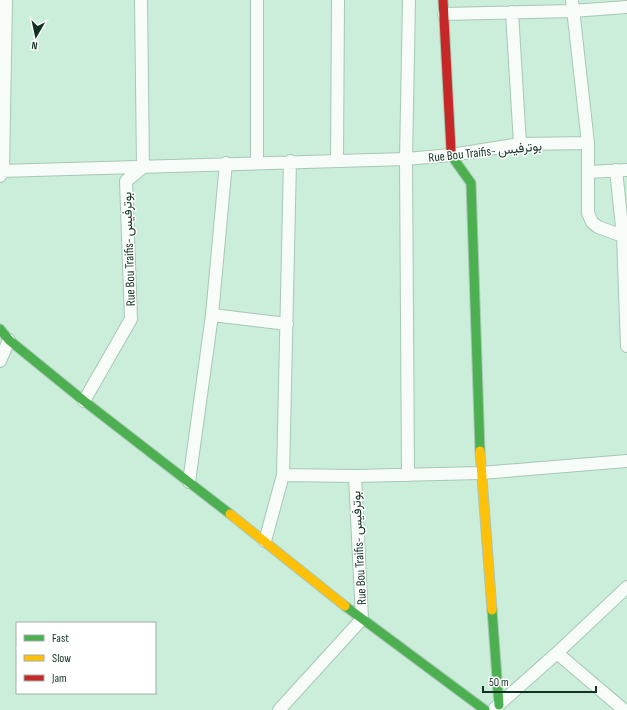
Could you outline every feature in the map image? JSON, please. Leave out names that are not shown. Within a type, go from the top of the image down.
[{"type":"street","points":[[6,0],[1,172],[337,160],[338,0]]},
{"type":"street","points":[[141,0],[143,167]]},
{"type":"street","points":[[257,0],[257,162]]},
{"type":"street","points":[[408,0],[406,159],[408,475]]},
{"type":"street","points":[[443,0],[451,155],[470,183],[481,473],[496,707]]},
{"type":"street","points":[[444,14],[512,12],[572,5],[627,8]]},
{"type":"street","points":[[572,5],[588,143],[588,213],[592,222],[598,227],[625,236]]},
{"type":"street","points":[[512,12],[520,144]]},
{"type":"street","name":"Rue Bou Traifis- بوترفيس","points":[[337,160],[406,159],[451,155],[520,144],[588,143]]},
{"type":"street","points":[[265,541],[283,475],[290,161]]},
{"type":"street","points":[[189,482],[212,315],[226,163]]},
{"type":"street","name":"Rue Bou Traifis- بوترفيس","points":[[84,402],[131,319],[126,181],[143,167]]},
{"type":"street","points":[[588,172],[622,170],[627,340]]},
{"type":"street","points":[[212,315],[286,324]]},
{"type":"street","points":[[0,328],[8,340],[84,402],[265,541],[362,619],[485,710]]},
{"type":"street","points":[[0,360],[8,340]]},
{"type":"street","points":[[283,475],[355,476],[481,473],[627,461]]},
{"type":"street","name":"Rue Bou Traifis- بوترفيس","points":[[355,476],[362,619]]},
{"type":"street","points":[[496,707],[557,653],[627,587]]},
{"type":"street","points":[[279,710],[362,619]]},
{"type":"street","points":[[557,653],[624,710]]},
{"type":"traffic: fast","points":[[451,150],[451,155],[471,183],[480,451]]},
{"type":"traffic: fast","points":[[0,329],[9,340],[84,401],[230,514]]},
{"type":"traffic: fast","points":[[345,606],[485,710]]},
{"type":"traffic: fast","points":[[492,610],[499,705]]},
{"type":"traffic: slow","points":[[480,451],[492,610]]},
{"type":"traffic: slow","points":[[230,514],[345,606]]},
{"type":"traffic: jam","points":[[443,0],[451,150]]}]
